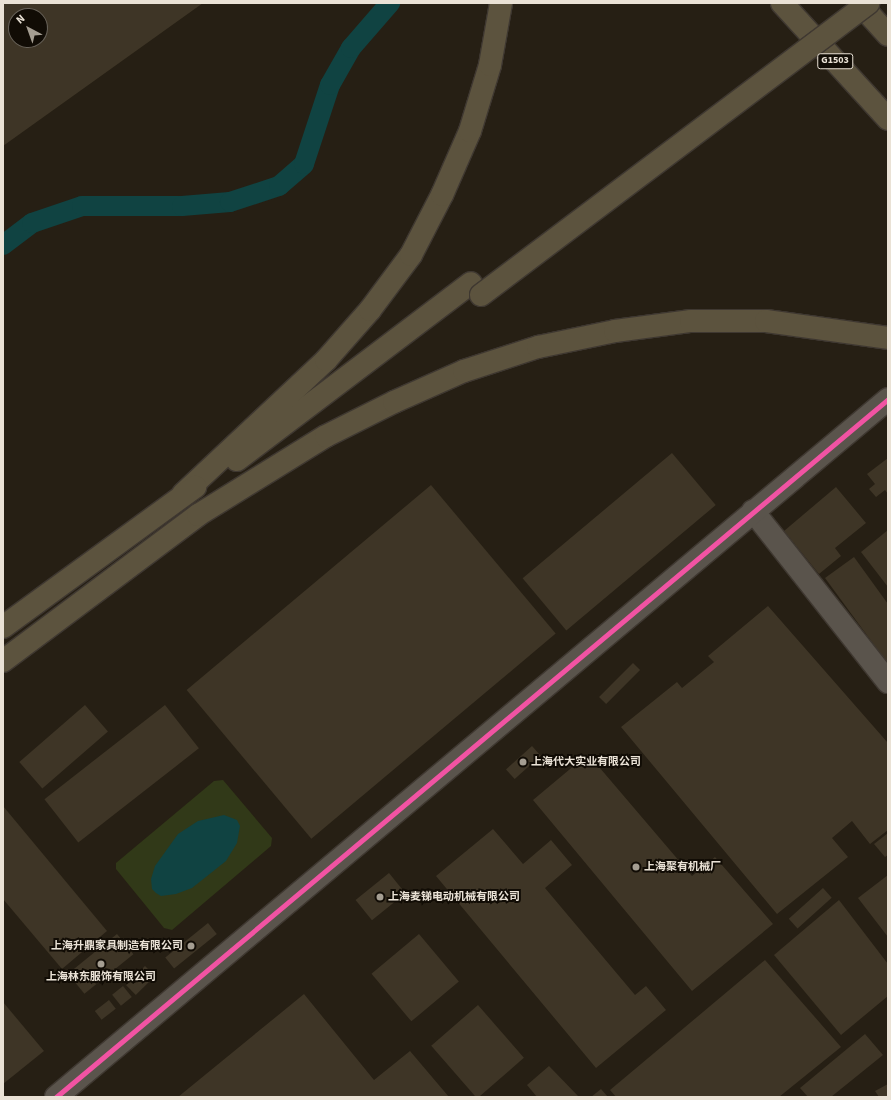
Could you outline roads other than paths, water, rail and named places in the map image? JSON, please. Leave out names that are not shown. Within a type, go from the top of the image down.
[{"type":"highway","points":[[183,494],[326,360],[370,310],[411,255],[442,195],[470,131],[490,65],[501,3]]},
{"type":"highway","name":"G1503","points":[[782,3],[888,119]]},
{"type":"highway","points":[[198,515],[236,480],[476,289],[843,3]]},
{"type":"highway","points":[[859,3],[888,35]]},
{"type":"highway","points":[[3,627],[183,494],[236,461],[476,289],[868,3]]},
{"type":"highway","points":[[874,3],[888,20]]},
{"type":"highway","points":[[3,661],[198,515],[326,436],[394,402],[464,371],[538,347],[615,331],[690,321],[766,321],[888,338]]},
{"type":"street","points":[[56,1097],[888,399]]},
{"type":"street","points":[[754,511],[888,682]]},
{"type":"water","points":[[224,815],[237,820],[240,826],[237,843],[226,861],[192,888],[176,894],[161,896],[156,893],[152,889],[151,879],[155,866],[178,834],[198,821]]},
{"type":"waterway","points":[[3,245],[32,223],[82,206],[182,206],[230,202],[279,186],[304,164],[330,85],[351,48],[390,3]]},
{"type":"place","name":"上海代大实业有限公司","points":[[523,762]]},
{"type":"place","name":"上海聚有机械厂","points":[[636,867]]},
{"type":"place","name":"上海麦锑电动机械有限公司","points":[[380,897]]},
{"type":"place","name":"上海升鼎家具制造有限公司","points":[[191,946]]},
{"type":"place","name":"上海林东服饰有限公司","points":[[101,964]]}]
